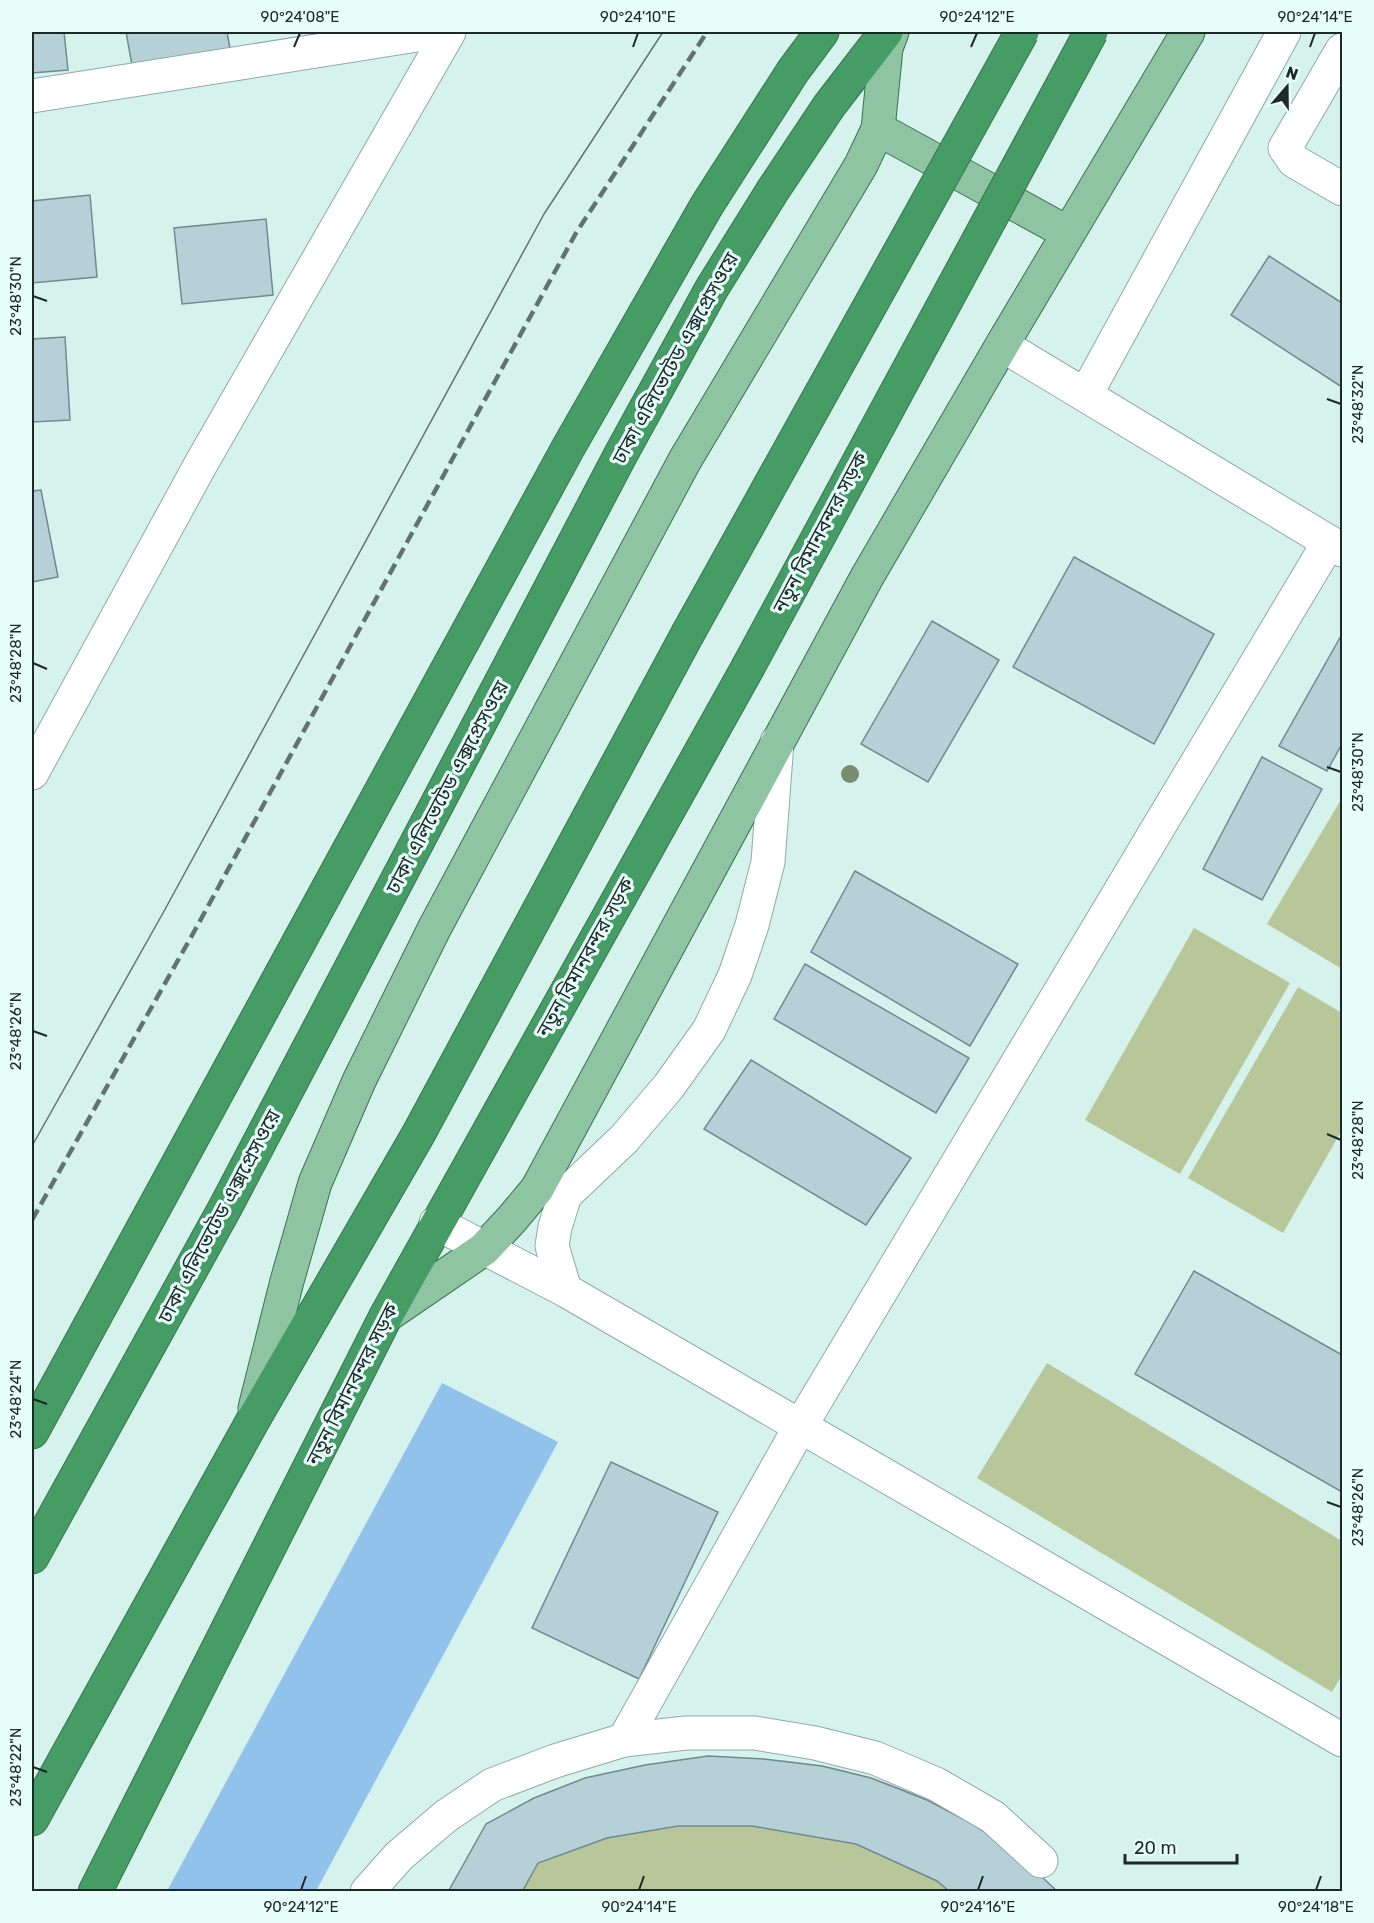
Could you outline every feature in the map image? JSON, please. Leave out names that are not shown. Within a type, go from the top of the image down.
[{"type":"highway","points":[[32,1432],[568,448],[707,206],[793,71],[822,32]]},
{"type":"highway","name":"ঢাকা এলিভেটেড এক্সপ্রেসওয়ে","points":[[32,1557],[226,1206],[621,454],[706,298],[773,190],[829,106],[886,32]]},
{"type":"highway","points":[[32,1819],[252,1422],[419,1133],[687,635],[1022,32]]},
{"type":"highway","name":"নতুন বিমানবন্দর সড়ক","points":[[95,1892],[386,1316],[747,669],[1091,32]]},
{"type":"main road","points":[[252,1422],[287,1281],[315,1183],[359,1080],[434,928],[685,459],[861,165],[878,129],[886,48],[892,32]]},
{"type":"main road","points":[[386,1316],[484,1249],[537,1189],[867,577],[1188,32]]},
{"type":"main road","points":[[878,129],[1068,233]]},
{"type":"street","points":[[32,96],[436,32]]},
{"type":"street","points":[[32,773],[202,462],[449,32]]},
{"type":"street","points":[[1086,394],[1284,32]]},
{"type":"street","points":[[1342,50],[1285,148],[1294,162],[1342,189]]},
{"type":"street","points":[[624,1740],[801,1425],[1336,546],[1002,345]]},
{"type":"street","points":[[484,1249],[565,1195],[624,1139],[669,1086],[709,1030],[730,984],[752,924],[768,862],[777,742]]},
{"type":"street","points":[[565,1195],[552,1246],[565,1290]]},
{"type":"street","points":[[436,1223],[565,1290],[1342,1740]]},
{"type":"street","points":[[367,1892],[399,1856],[446,1816],[492,1785],[555,1761],[624,1740],[686,1733],[755,1733],[815,1743],[876,1758],[936,1784],[993,1817],[1041,1861]]},
{"type":"green space","points":[[1342,798],[1342,969],[1267,924]]},
{"type":"green space","points":[[1194,928],[1290,983],[1180,1174],[1085,1120]]},
{"type":"green space","points":[[1298,987],[1342,1013],[1342,1130],[1283,1233],[1188,1178]]},
{"type":"green space","points":[[1047,1363],[1342,1541],[1342,1675],[1332,1692],[977,1478]]},
{"type":"green space","points":[[708,1756],[770,1759],[811,1764],[852,1772],[910,1792],[984,1831],[1022,1859],[1058,1891],[448,1892],[486,1824],[534,1798],[585,1778],[645,1765]]},
{"type":"water","points":[[442,1383],[558,1442],[316,1891],[167,1891]]},
{"type":"building","points":[[32,32],[64,32],[68,70],[32,73]]},
{"type":"building","points":[[126,32],[227,32],[231,54],[133,71]]},
{"type":"building","points":[[90,195],[97,277],[32,283],[32,201]]},
{"type":"building","points":[[266,219],[273,295],[182,304],[174,228]]},
{"type":"building","points":[[1269,256],[1342,303],[1342,387],[1231,315]]},
{"type":"building","points":[[65,337],[70,420],[32,422],[32,339]]},
{"type":"building","points":[[41,490],[58,577],[32,582],[32,491]]},
{"type":"building","points":[[1074,557],[1214,634],[1154,744],[1013,667]]},
{"type":"building","points":[[932,621],[999,660],[928,782],[861,744]]},
{"type":"building","points":[[1342,634],[1342,744],[1327,771],[1279,746]]},
{"type":"building","points":[[1262,757],[1322,789],[1262,900],[1203,869]]},
{"type":"building","points":[[855,871],[1018,964],[970,1046],[811,952]]},
{"type":"building","points":[[805,964],[969,1058],[936,1113],[774,1019]]},
{"type":"building","points":[[751,1060],[911,1158],[866,1225],[704,1129]]},
{"type":"building","points":[[1194,1271],[1342,1355],[1342,1492],[1135,1374]]},
{"type":"building","points":[[611,1462],[718,1512],[639,1679],[532,1628]]},
{"type":"building","points":[[708,1756],[764,1759],[822,1766],[871,1778],[927,1800],[971,1823],[1017,1854],[1058,1892],[950,1892],[937,1881],[856,1844],[752,1826],[678,1826],[607,1838],[538,1863],[522,1892],[448,1892],[486,1824],[534,1798],[585,1778],[645,1765]]},
{"type":"tram line","points":[[32,1146],[163,913],[544,214],[663,32]]},
{"type":"railway","points":[[32,1220],[195,930],[576,233],[707,32]]}]
